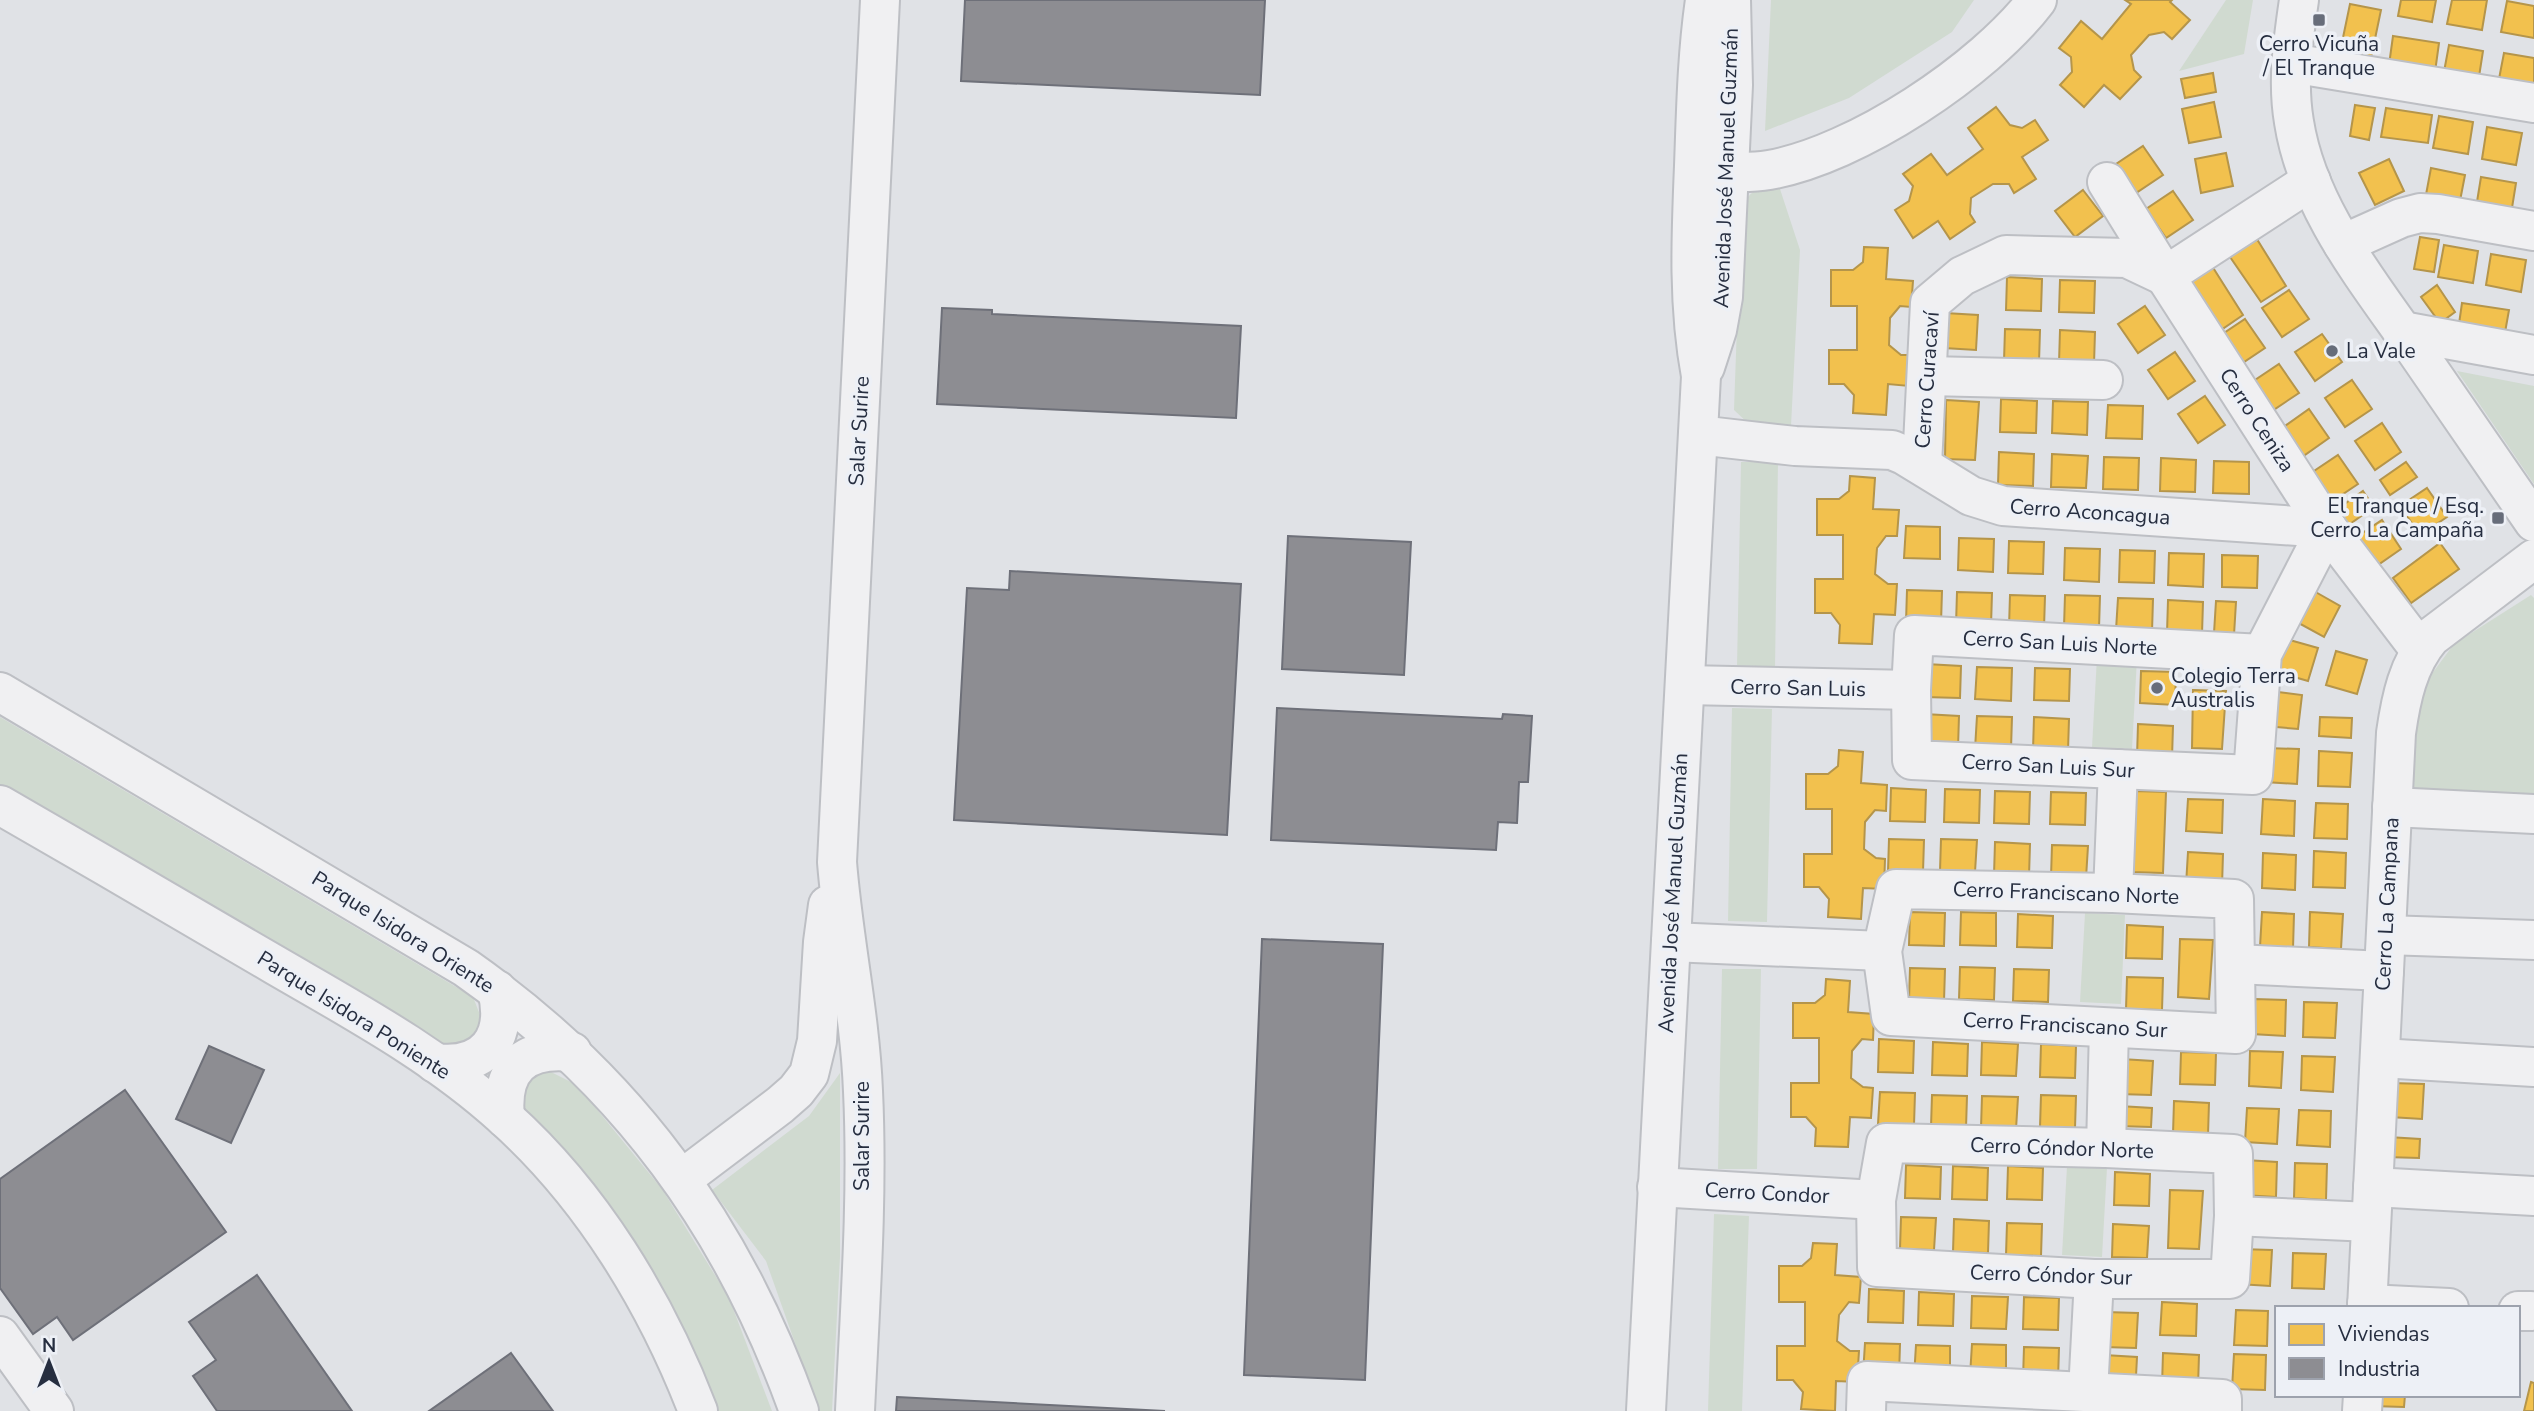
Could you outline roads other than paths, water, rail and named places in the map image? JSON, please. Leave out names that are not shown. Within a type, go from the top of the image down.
[{"type":"street","name":"Salar Surire","points":[[855,1411],[864,1102],[859,1026],[840,901],[837,862],[880,0]]},
{"type":"street","name":"Avenida José Manuel Guzmán","points":[[1646,1411],[1701,376],[1717,330],[1723,298],[1712,170],[1698,63],[1705,0]]},
{"type":"street","name":"Avenida José Manuel Guzmán","points":[[1712,170],[1733,85],[1731,0]]},
{"type":"street","points":[[1712,170],[1768,170],[1797,163],[1854,139],[1900,115],[1974,65],[2037,0]]},
{"type":"street","points":[[2299,0],[2291,63],[2294,124],[2311,181],[2325,213],[2343,244],[2534,522]]},
{"type":"street","points":[[2291,63],[2534,103]]},
{"type":"street","points":[[2165,276],[2311,181]]},
{"type":"street","name":"Cerro Ceniza","points":[[2107,182],[2328,528],[2420,650]]},
{"type":"street","points":[[2343,244],[2401,218],[2420,213],[2534,231]]},
{"type":"street","name":"Cerro Curacaví","points":[[1922,465],[1930,303],[1962,276],[2006,255],[2127,258],[2165,276]]},
{"type":"street","points":[[2402,331],[2534,355]]},
{"type":"street","points":[[1928,376],[2103,380]]},
{"type":"street","name":"Cerro Aconcagua","points":[[1698,435],[1795,446],[1877,448],[1904,455],[1971,496],[2003,506],[2328,528]]},
{"type":"street","points":[[2262,654],[2328,528]]},
{"type":"street","name":"Cerro La Campana","points":[[2367,1306],[2399,712],[2407,680],[2420,650],[2445,625],[2534,559]]},
{"type":"street","name":"Cerro San Luis Norte","points":[[1911,690],[1914,635],[2262,654]]},
{"type":"street","name":"Cerro San Luis Sur","points":[[1911,690],[1912,760],[2253,775],[2262,654]]},
{"type":"street","name":"Cerro San Luis","points":[[1685,685],[1911,690]]},
{"type":"street","name":"Parque Isidora Oriente","points":[[0,692],[415,937],[497,990],[572,1052],[628,1111],[682,1180],[713,1227],[750,1293],[799,1411]]},
{"type":"street","points":[[2113,893],[2118,769]]},
{"type":"street","name":"Parque Isidora Poniente","points":[[0,804],[379,1025],[435,1063],[505,1118],[560,1175],[623,1260],[685,1376],[698,1411]]},
{"type":"street","points":[[2392,807],[2534,814]]},
{"type":"street","name":"Salar Surire","points":[[682,1180],[780,1105],[810,1074],[817,1041],[826,918],[837,862]]},
{"type":"street","name":"Cerro Franciscano Norte","points":[[1882,951],[1896,889],[2113,893],[2234,899],[2235,964]]},
{"type":"street","points":[[2235,964],[2534,940]]},
{"type":"street","points":[[1671,942],[1882,951]]},
{"type":"street","name":"Cerro Franciscano Sur","points":[[1882,951],[1891,1016],[2235,1034],[2235,964]]},
{"type":"street","points":[[435,1063],[466,1063],[486,1050],[496,1037],[500,1021],[497,990]]},
{"type":"street","points":[[2106,1148],[2109,1028]]},
{"type":"street","points":[[505,1118],[506,1086],[511,1072],[521,1062],[544,1051],[572,1052]]},
{"type":"street","points":[[2380,1058],[2534,1067]]},
{"type":"street","name":"Cerro Cóndor Norte","points":[[1876,1200],[1886,1143],[2106,1148],[2233,1154],[2234,1216]]},
{"type":"street","name":"Cerro Condor","points":[[1657,1187],[1876,1200]]},
{"type":"street","points":[[2234,1216],[2534,1196]]},
{"type":"street","name":"Cerro Cóndor Sur","points":[[1876,1200],[1877,1267],[2094,1279],[2230,1279],[2234,1216]]},
{"type":"street","points":[[2088,1392],[2094,1279]]},
{"type":"street","points":[[0,1336],[54,1411]]},
{"type":"street","points":[[1866,1411],[1867,1381],[2222,1399],[2222,1411]]},
{"type":"place","name":"Cerro Vicuña / El Tranque","points":[[2319,20]]},
{"type":"place","name":"La Vale","points":[[2332,351]]},
{"type":"place","name":"El Tranque / Esq. Cerro La Campaña","points":[[2498,518]]},
{"type":"place","name":"Colegio Terra Australis","points":[[2157,688]]}]
